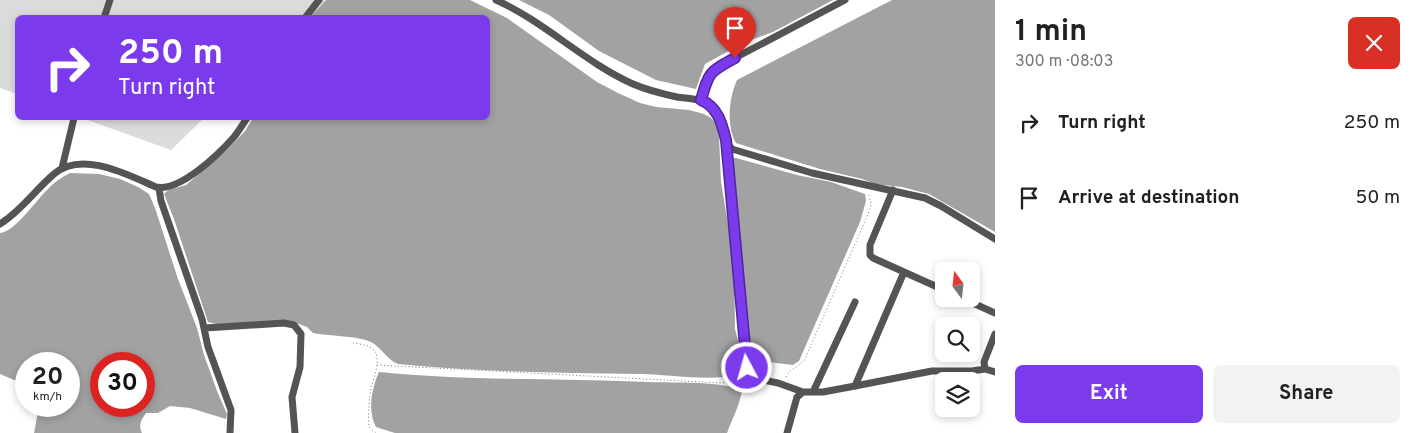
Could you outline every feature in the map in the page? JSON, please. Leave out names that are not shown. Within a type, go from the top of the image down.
[{"type":"street","points":[[105,15],[110,0]]},
{"type":"street","points":[[307,15],[319,0]]},
{"type":"street","points":[[496,0],[534,21],[621,78],[658,92],[701,100],[717,113],[722,123],[726,140],[747,368],[753,378],[784,385],[802,392],[813,392],[932,371],[972,371],[985,369],[995,372]]},
{"type":"street","points":[[701,100],[706,80],[712,70],[845,0]]},
{"type":"street","points":[[62,168],[74,120]]},
{"type":"street","points":[[0,224],[12,216],[62,168],[76,165],[102,166],[159,188],[176,184],[195,172],[230,141],[246,120]]},
{"type":"street","points":[[726,140],[732,149],[738,152],[866,186],[925,198],[995,239]]},
{"type":"street","points":[[159,188],[161,201],[205,328],[208,347],[231,410],[230,433]]},
{"type":"street","points":[[893,190],[869,251],[872,258],[935,286]]},
{"type":"street","points":[[855,386],[904,272]]},
{"type":"street","points":[[813,392],[855,302]]},
{"type":"street","points":[[980,306],[995,312]]},
{"type":"street","points":[[205,328],[284,323],[298,328],[301,334],[301,358],[299,376],[292,397],[295,433]]},
{"type":"street","points":[[985,369],[984,362],[995,334]]},
{"type":"street","points":[[787,433],[797,398],[802,392]]},
{"type":"path","points":[[784,385],[788,374],[802,364],[805,359],[869,212],[870,198],[866,186]]},
{"type":"path","points":[[353,343],[370,347],[376,354],[368,420],[368,427],[376,433]]},
{"type":"path","points":[[376,365],[722,383],[753,378]]},
{"type":"shaded area","points":[[0,0],[326,0],[310,15],[15,15],[15,93],[0,88]]},
{"type":"shaded area","points":[[326,0],[470,0],[507,18],[597,82],[618,93],[640,103],[656,107],[689,110],[711,118],[717,125],[719,136],[721,182],[734,260],[735,329],[745,366],[739,375],[703,378],[641,374],[550,373],[428,367],[398,364],[371,342],[359,338],[313,333],[307,327],[294,322],[216,324],[208,322],[164,194],[168,190],[186,185],[226,151],[245,131],[252,120],[490,120],[490,15],[312,15]]},
{"type":"shaded area","points":[[519,0],[833,0],[773,32],[743,43],[705,64],[696,89],[656,80],[599,51],[549,15]]},
{"type":"shaded area","points":[[892,0],[995,0],[995,232],[929,194],[902,187],[875,184],[736,143],[731,128],[730,112],[732,95],[737,80]]},
{"type":"shaded area","points":[[88,120],[202,120],[171,150]]},
{"type":"shaded area","points":[[731,158],[831,182],[865,194],[866,201],[860,222],[799,361],[793,365],[751,360],[742,259],[728,169]]},
{"type":"shaded area","points":[[70,173],[99,174],[120,179],[149,194],[197,328],[204,355],[227,414],[226,419],[190,408],[170,406],[155,413],[155,352],[90,352],[90,417],[144,417],[140,427],[142,433],[34,433],[37,417],[80,417],[80,352],[15,352],[15,380],[0,374],[0,233],[19,222],[50,186]]},
{"type":"shaded area","points":[[379,372],[480,378],[696,383],[721,385],[742,390],[738,407],[727,433],[395,433],[376,427],[373,421],[371,407],[374,385]]},
{"type":"route","points":[[735,58],[712,70],[706,80],[701,100],[717,113],[722,123],[726,140],[747,368]]}]
